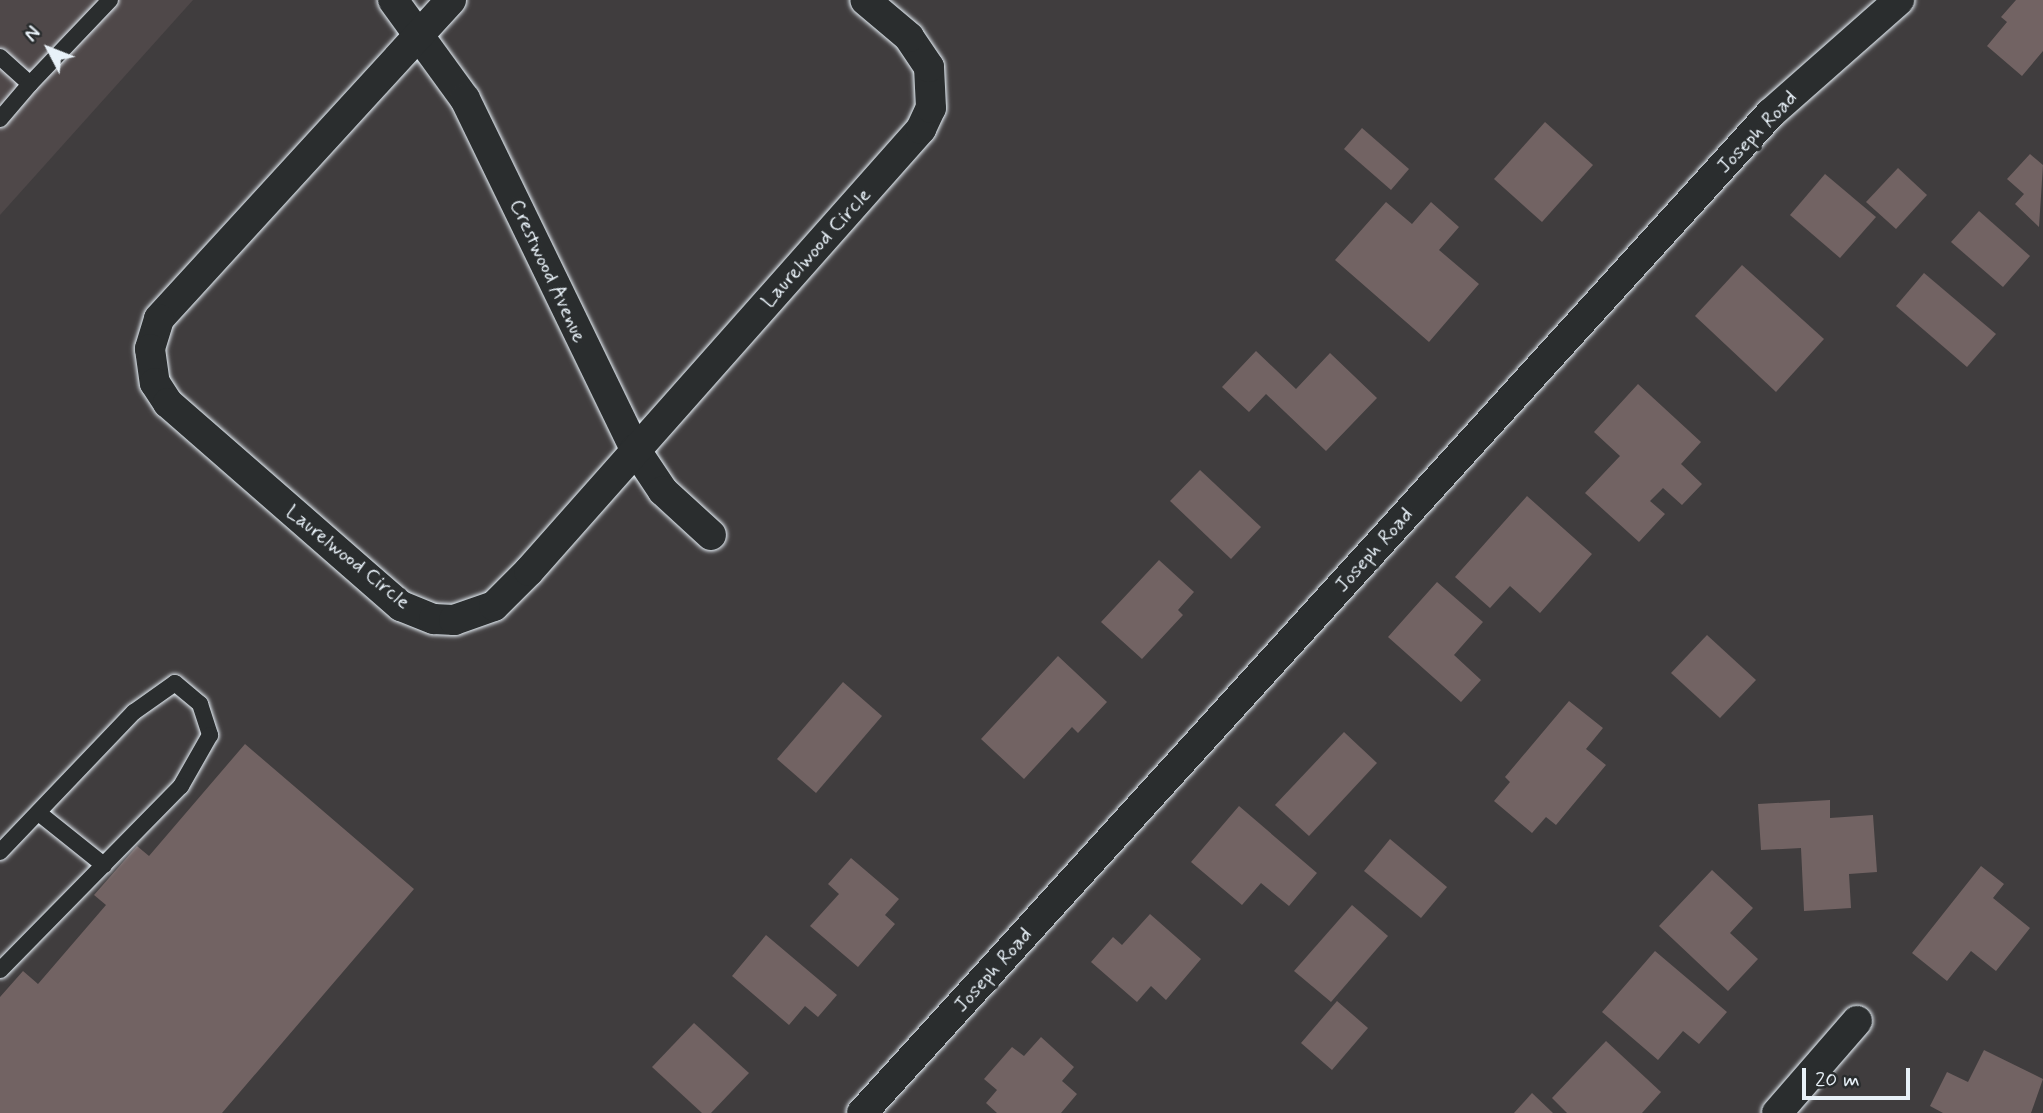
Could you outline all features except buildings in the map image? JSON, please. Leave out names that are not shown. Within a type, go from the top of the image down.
[{"type":"street","name":"Crestwood Avenue","points":[[393,0],[421,33],[493,151],[563,308],[635,449],[663,491],[711,535]]},
{"type":"street","name":"Laurelwood Circle","points":[[451,0],[159,319],[150,349],[155,383],[168,403],[401,606],[434,619],[454,620],[494,606],[921,129],[931,108],[929,67],[909,37],[865,0]]},
{"type":"street","name":"Joseph Road","points":[[862,1113],[1771,113],[1899,0]]},
{"type":"street","points":[[1777,1113],[1857,1021]]},
{"type":"lane","points":[[0,119],[110,0]]},
{"type":"lane","points":[[0,57],[30,84]]},
{"type":"lane","points":[[0,852],[40,814],[134,712],[174,683],[200,704],[210,735],[181,786],[0,970]]},
{"type":"lane","points":[[40,814],[104,865]]},
{"type":"shaded area","points":[[0,0],[193,0],[0,215]]}]
